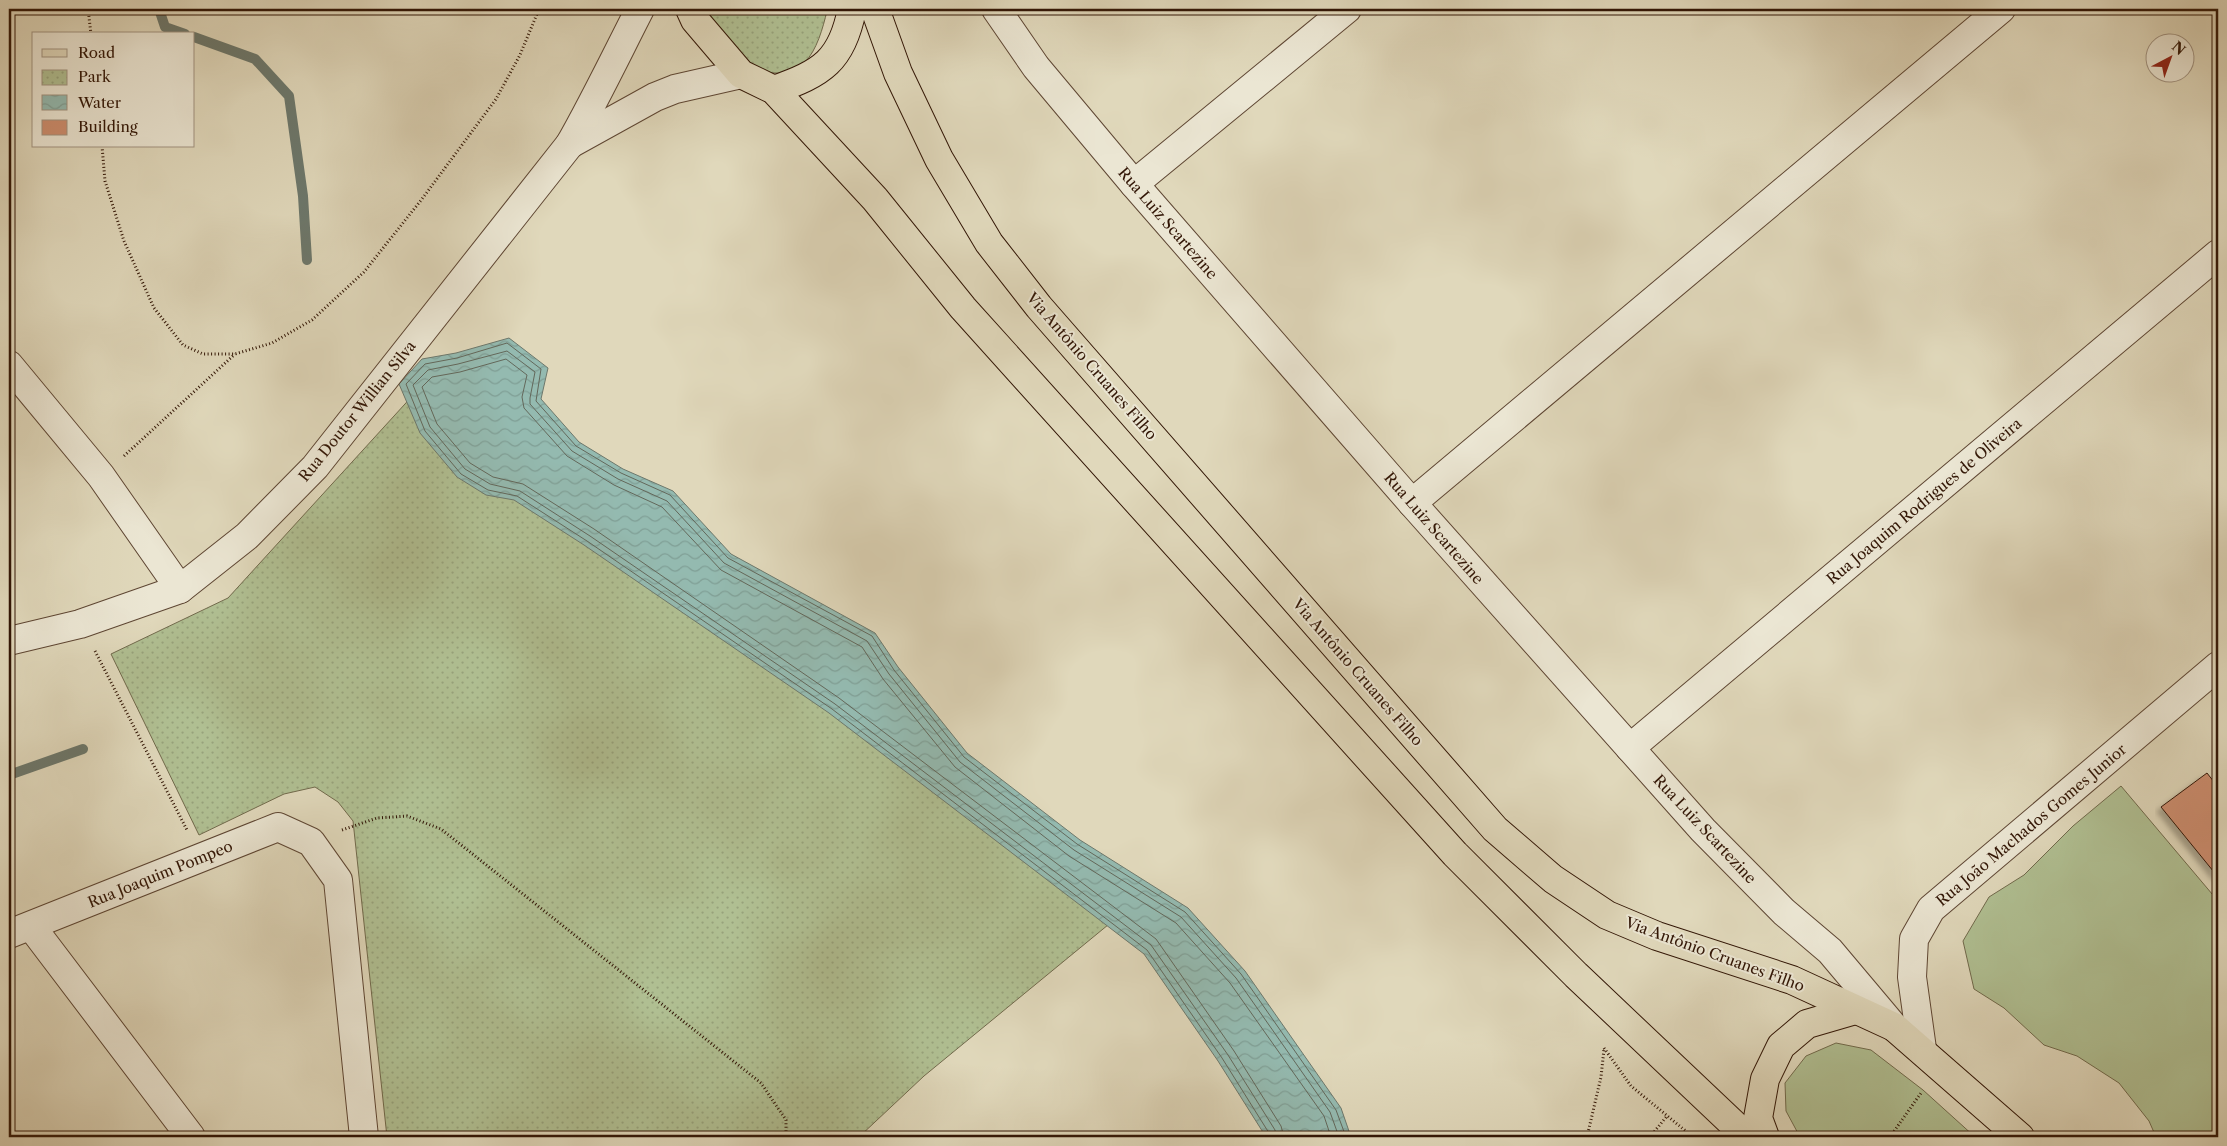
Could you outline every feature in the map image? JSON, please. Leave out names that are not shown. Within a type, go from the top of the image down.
[{"type":"main road","points":[[690,9],[695,20],[741,74],[774,90],[875,199],[963,308],[1455,854],[1576,975],[1747,1137]]},
{"type":"main road","points":[[774,90],[806,78],[829,62],[846,36],[852,9]]},
{"type":"main road","name":"Via Antônio Cruanes Filho","points":[[875,9],[898,73],[939,159],[989,243],[1039,307],[1495,830],[1552,879],[1607,915],[1657,936],[1792,980],[1894,1027],[2020,1137]]},
{"type":"main road","points":[[1765,1137],[1758,1118],[1764,1079],[1781,1046],[1807,1024],[1855,1010]]},
{"type":"street","points":[[570,144],[600,91],[621,44],[640,9]]},
{"type":"street","name":"Rua Luiz Scartezine","points":[[996,9],[1036,67],[1134,184],[1412,503],[1630,748],[1747,876],[1784,912],[1830,951],[1894,1027]]},
{"type":"street","points":[[1134,184],[1347,9]]},
{"type":"street","points":[[1412,503],[2001,9]]},
{"type":"street","points":[[570,144],[655,97],[675,89],[741,74]]},
{"type":"street","name":"Rua Doutor Willian Silva","points":[[9,641],[80,624],[180,589],[247,536],[316,467],[570,144]]},
{"type":"street","name":"Rua Joaquim Rodrigues de Oliveira","points":[[1630,748],[2218,254]]},
{"type":"street","points":[[9,365],[101,476],[180,589]]},
{"type":"street","name":"Rua João Machados Gomes Junior","points":[[1922,1050],[1912,977],[1914,939],[1931,909],[2218,666]]},
{"type":"street","name":"Rua Joaquim Pompeo","points":[[20,930],[278,827],[311,842]]},
{"type":"street","points":[[311,842],[338,880],[364,1137]]},
{"type":"street","points":[[20,930],[191,1137]]},
{"type":"path","points":[[88,9],[91,32]]},
{"type":"path","points":[[102,148],[105,181],[124,241],[154,308],[183,345],[203,354],[235,354],[272,343],[312,320],[364,272],[422,199],[496,99],[520,55],[538,9]]},
{"type":"path","points":[[101,476],[235,354]]},
{"type":"path","points":[[100,661],[187,831]]},
{"type":"path","points":[[311,842],[378,818],[408,816],[441,829],[761,1083],[786,1120],[786,1137]]},
{"type":"path","points":[[1588,1137],[1601,1077],[1604,1048],[1631,1086],[1693,1137]]},
{"type":"path","points":[[1890,1137],[1923,1090]]},
{"type":"path","points":[[1650,1137],[1668,1116]]},
{"type":"green space","points":[[706,9],[827,9],[827,11],[819,38],[809,58],[795,69],[777,73],[759,70],[743,60],[720,32]]},
{"type":"green space","points":[[415,393],[1114,920],[924,1076],[859,1137],[387,1137],[353,821],[338,802],[315,787],[284,794],[199,835],[111,654],[228,598]]},
{"type":"green space","points":[[2121,786],[2218,901],[2218,1137],[2156,1137],[2149,1121],[2119,1083],[2077,1056],[2044,1045],[2004,1008],[1974,989],[1963,941],[1989,897],[2024,875],[2073,826]]},
{"type":"green space","points":[[1836,1043],[1871,1050],[1923,1090],[1975,1137],[1800,1137],[1786,1111],[1785,1083],[1806,1056]]},
{"type":"water","points":[[509,338],[548,368],[541,399],[579,442],[623,469],[673,491],[731,554],[875,633],[898,667],[967,753],[1080,840],[1188,908],[1245,971],[1341,1108],[1351,1137],[1266,1137],[1218,1061],[1144,954],[829,713],[584,545],[514,500],[486,495],[457,477],[420,433],[399,384],[422,359],[456,353]]},
{"type":"building","points":[[2207,773],[2218,787],[2218,877],[2161,807]]},
{"type":"waterway","points":[[159,9],[165,27],[179,32]]},
{"type":"waterway","points":[[195,37],[255,59],[289,96],[303,196],[307,260]]},
{"type":"waterway","points":[[9,775],[83,749]]}]
